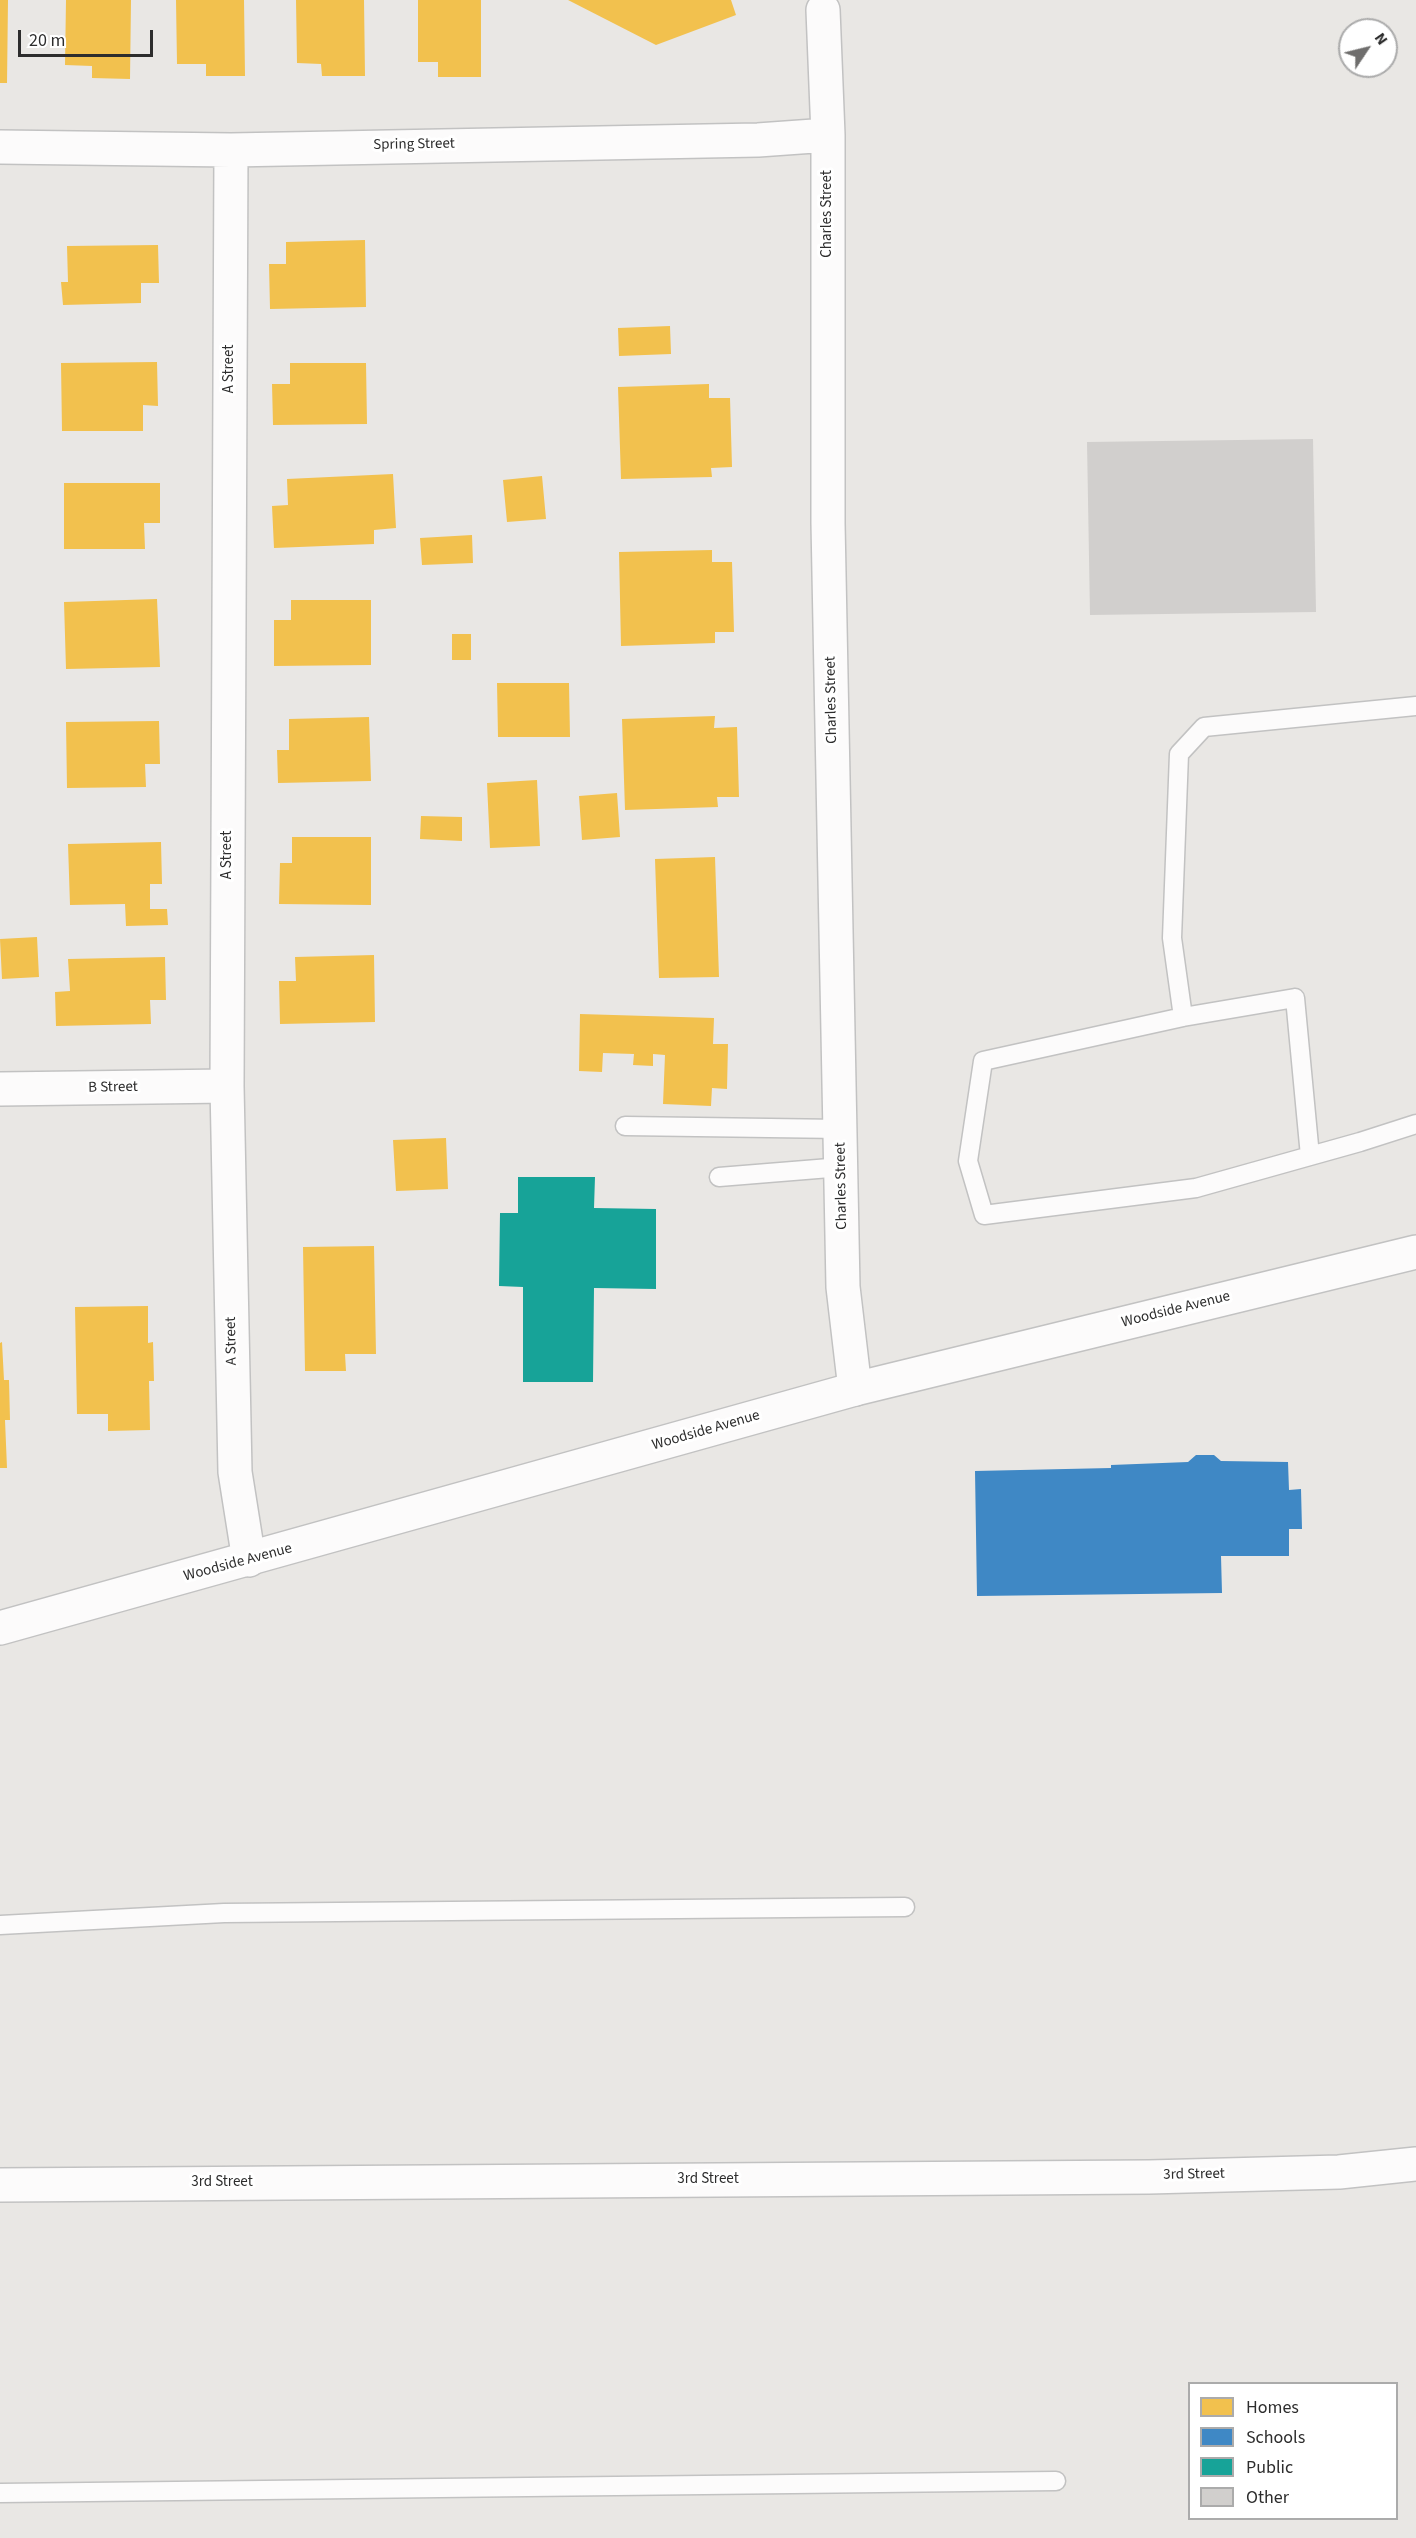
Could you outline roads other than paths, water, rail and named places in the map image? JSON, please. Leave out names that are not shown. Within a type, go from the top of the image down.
[{"type":"street","name":"Charles Street","points":[[823,10],[828,135],[828,523],[843,1287],[855,1389]]},
{"type":"street","name":"Spring Street","points":[[0,147],[231,150],[758,140],[828,135]]},
{"type":"street","name":"A Street","points":[[231,150],[227,1086],[235,1472],[249,1560]]},
{"type":"street","name":"B Street","points":[[0,1089],[227,1086]]},
{"type":"street","name":"Woodside Avenue","points":[[0,1628],[855,1389],[1416,1252]]},
{"type":"street","name":"3rd Street","points":[[0,2185],[1149,2176],[1339,2172],[1416,2164]]},
{"type":"lane","points":[[1183,1017],[1172,938],[1179,754],[1204,727],[1416,706]]},
{"type":"lane","points":[[1310,1156],[1295,998],[1183,1017],[982,1061],[968,1161],[984,1215],[1196,1188],[1310,1156],[1416,1124]]},
{"type":"lane","points":[[625,1126],[841,1129]]},
{"type":"lane","points":[[719,1177],[842,1167]]},
{"type":"lane","points":[[0,1925],[224,1913],[905,1906]]},
{"type":"lane","points":[[0,2493],[1056,2481]]}]
